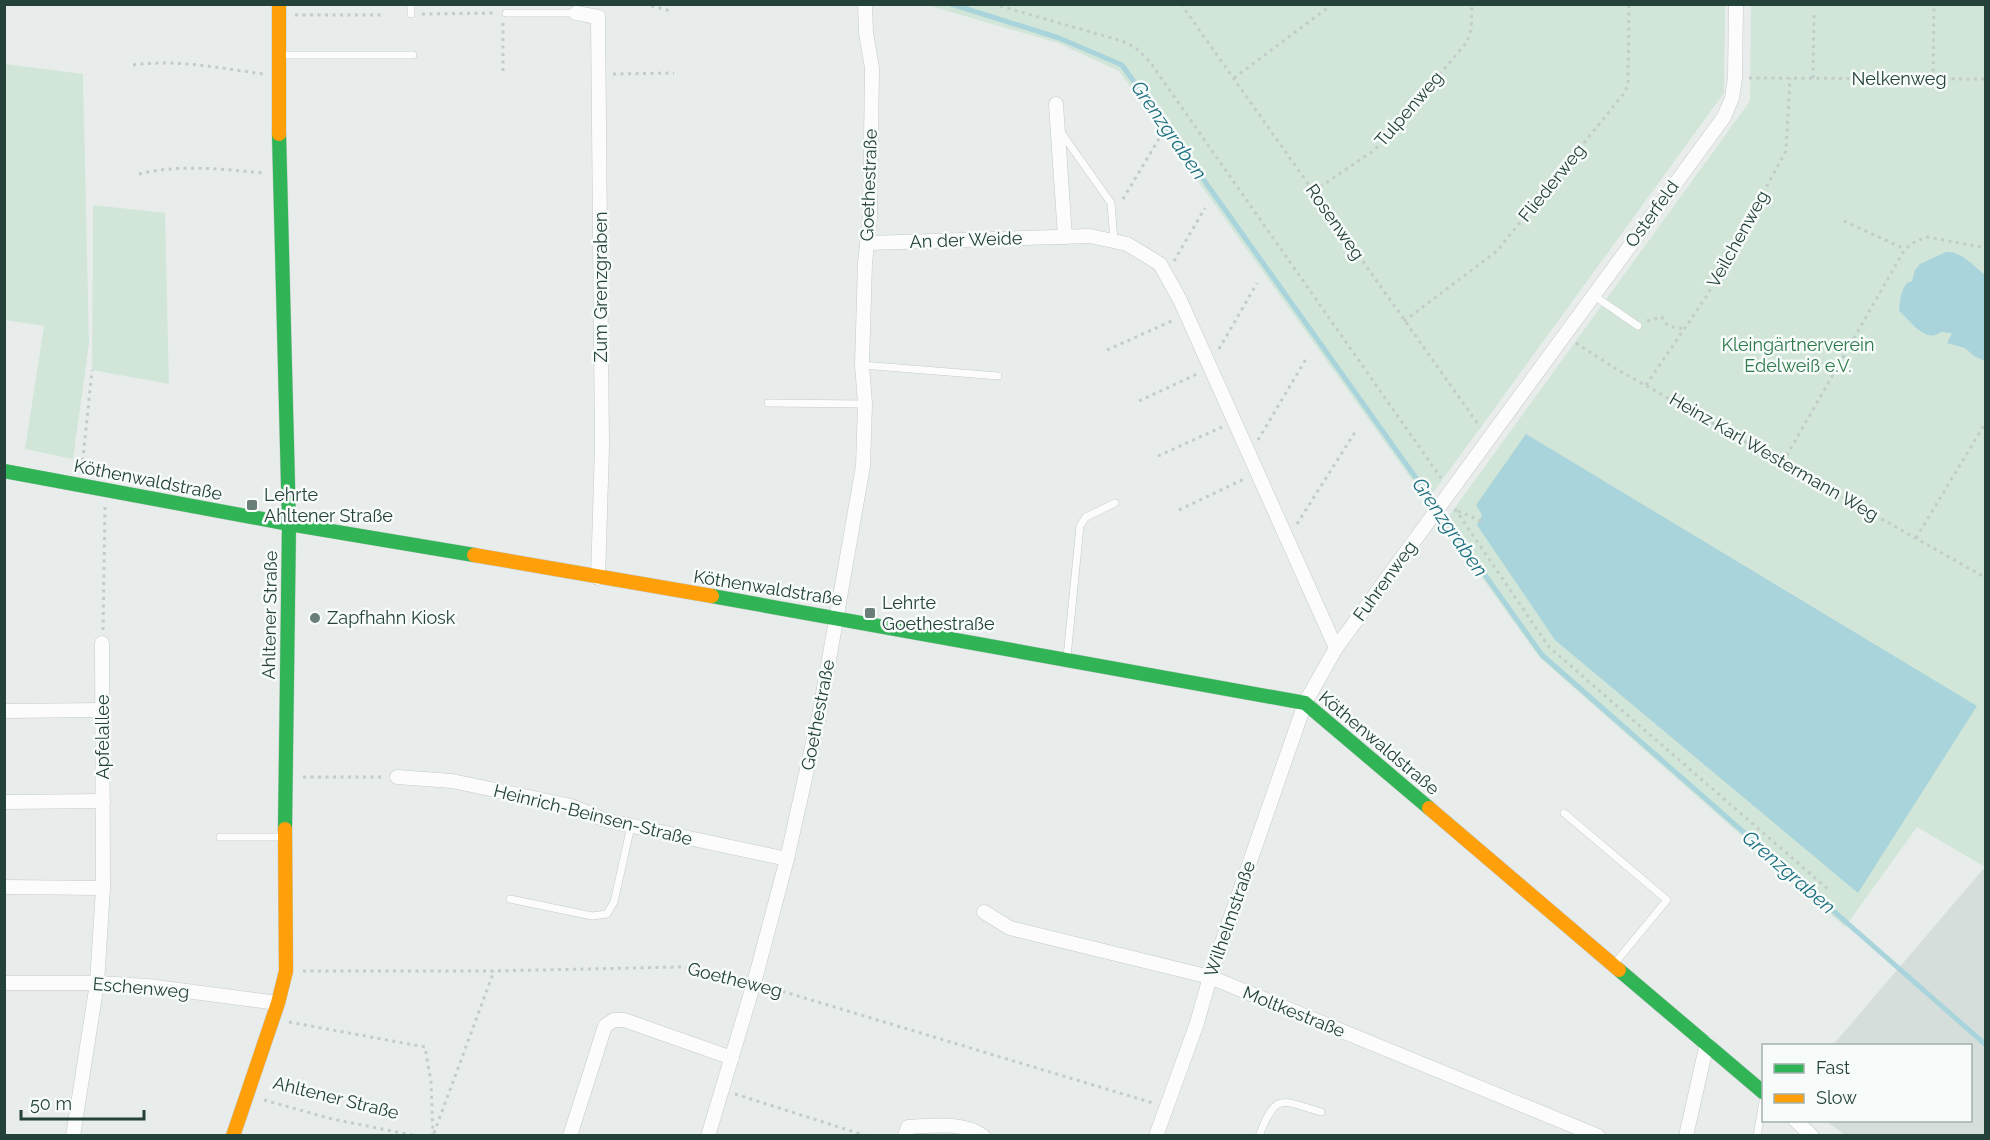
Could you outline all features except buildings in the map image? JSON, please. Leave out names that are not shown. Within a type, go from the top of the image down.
[{"type":"street","name":"Goethestraße","points":[[708,1136],[754,983],[787,859],[820,711],[863,466],[865,404],[862,365],[865,263],[870,217],[872,68],[866,33],[865,4]]},
{"type":"street","name":"Osterfeld","points":[[1514,405],[1724,117],[1732,99],[1735,78],[1736,4]]},
{"type":"street","name":"Ahltener Straße","points":[[233,1136],[278,1003],[286,971],[285,777],[289,524],[279,174],[279,10]]},
{"type":"street","name":"Zum Grenzgraben","points":[[576,13],[598,17],[602,447],[598,578]]},
{"type":"street","points":[[1056,104],[1065,237]]},
{"type":"street","name":"An der Weide","points":[[868,243],[1090,236],[1127,244],[1160,264],[1210,366],[1336,648]]},
{"type":"street","name":"Fuhrenweg","points":[[1305,703],[1336,648],[1433,515],[1450,502],[1514,405]]},
{"type":"street","name":"Köthenwaldstraße","points":[[4,471],[289,524],[837,617],[1305,703],[1707,1043],[1762,1092]]},
{"type":"street","name":"Apfelallee","points":[[73,1136],[97,983],[103,888],[102,644]]},
{"type":"street","name":"Wilhelmstraße","points":[[1156,1136],[1197,1023],[1210,977],[1305,703]]},
{"type":"street","points":[[4,711],[102,710]]},
{"type":"street","name":"Heinrich-Beinsen-Straße","points":[[397,777],[452,781],[571,806],[605,820],[787,859]]},
{"type":"street","points":[[4,802],[103,801]]},
{"type":"street","points":[[4,887],[103,888]]},
{"type":"street","name":"Moltkestraße","points":[[984,912],[1010,928],[1210,977],[1598,1136]]},
{"type":"street","name":"Eschenweg","points":[[4,983],[97,983],[148,986],[278,1003]]},
{"type":"street","points":[[570,1136],[605,1026],[614,1020],[624,1020],[732,1058]]},
{"type":"street","points":[[1686,1136],[1707,1043]]},
{"type":"street","points":[[1797,1122],[1812,1136]]},
{"type":"street","points":[[906,1131],[953,1126],[977,1131],[983,1136]]},
{"type":"lane","points":[[411,4],[411,14]]},
{"type":"lane","points":[[506,13],[576,13]]},
{"type":"lane","points":[[279,55],[413,55]]},
{"type":"lane","points":[[1058,127],[1111,203],[1114,241]]},
{"type":"lane","points":[[1593,295],[1638,326]]},
{"type":"lane","points":[[862,365],[998,376]]},
{"type":"lane","points":[[768,403],[865,404]]},
{"type":"lane","points":[[1067,659],[1080,526],[1086,517],[1115,503]]},
{"type":"lane","points":[[1564,813],[1667,900],[1614,964]]},
{"type":"lane","points":[[510,899],[592,916],[607,914],[614,902],[631,826]]},
{"type":"lane","points":[[220,837],[286,837]]},
{"type":"lane","points":[[1259,1136],[1268,1112],[1275,1104],[1287,1102],[1320,1112]]},
{"type":"lane","points":[[1757,1136],[1762,1106]]},
{"type":"path","points":[[644,4],[671,11]]},
{"type":"path","points":[[993,4],[1122,40],[1136,48],[1150,62],[1429,459],[1450,502],[1549,647],[1829,890]]},
{"type":"path","name":"Rosenweg","points":[[1181,4],[1490,440]]},
{"type":"path","points":[[1234,78],[1326,9],[1329,4]]},
{"type":"path","name":"Tulpenweg","points":[[1314,192],[1378,146],[1460,51],[1467,42],[1472,29],[1472,4]]},
{"type":"path","name":"Fliederweg","points":[[1404,321],[1497,251],[1625,92],[1628,84],[1629,4]]},
{"type":"path","points":[[1933,79],[1934,4]]},
{"type":"path","points":[[279,10],[383,15]]},
{"type":"path","points":[[411,14],[502,13],[503,72]]},
{"type":"path","points":[[1813,78],[1814,14]]},
{"type":"path","points":[[133,64],[156,62],[214,67],[279,77]]},
{"type":"path","points":[[598,74],[674,73]]},
{"type":"path","name":"Nelkenweg","points":[[1735,78],[1986,80]]},
{"type":"path","name":"Veilchenweg","points":[[1646,385],[1706,297],[1786,151],[1790,78]]},
{"type":"path","points":[[1112,217],[1160,137]]},
{"type":"path","points":[[139,174],[161,169],[228,170],[279,174]]},
{"type":"path","points":[[1166,274],[1205,208]]},
{"type":"path","points":[[1844,220],[1905,249]]},
{"type":"path","points":[[1783,462],[1905,249],[1916,241],[1928,237],[1986,248]]},
{"type":"path","points":[[1139,401],[1210,366],[1257,283]]},
{"type":"path","points":[[1107,350],[1186,315]]},
{"type":"path","points":[[1638,326],[1643,322],[1662,317],[1670,327],[1684,329]]},
{"type":"path","name":"Heinz Karl Westermann Weg","points":[[1564,336],[1613,367],[1986,578]]},
{"type":"path","points":[[1249,455],[1306,359]]},
{"type":"path","points":[[80,485],[92,370]]},
{"type":"path","points":[[1158,456],[1235,422]]},
{"type":"path","points":[[1916,538],[1986,422]]},
{"type":"path","points":[[1287,540],[1357,429]]},
{"type":"path","points":[[1179,510],[1257,473]]},
{"type":"path","points":[[102,644],[105,491]]},
{"type":"path","points":[[1450,502],[1481,521]]},
{"type":"path","points":[[285,777],[397,777]]},
{"type":"path","name":"Goetheweg","points":[[286,971],[696,968],[754,983],[1167,1107]]},
{"type":"path","points":[[433,1136],[494,971]]},
{"type":"path","points":[[272,1019],[424,1047],[430,1082],[433,1136]]},
{"type":"path","points":[[722,1090],[867,1136]]},
{"type":"path","name":"Ahltener Straße","points":[[246,1095],[332,1119],[417,1136]]},
{"type":"shaded area","points":[[1985,867],[1985,1135],[1845,1135],[1827,1122],[1972,1122],[1972,1044],[1834,1044]]},
{"type":"green space","points":[[927,5],[1725,5],[1724,93],[1427,501],[1119,71],[1058,43]]},
{"type":"green space","name":"Kleingärtnerverein Edelweiß e.V.","points":[[1751,5],[1985,5],[1985,867],[1917,827],[1845,927],[1540,658],[1443,524],[1750,101]]},
{"type":"green space","points":[[5,64],[83,74],[89,344],[73,459],[25,449],[44,326],[5,320]]},
{"type":"green space","points":[[93,205],[165,213],[169,384],[92,370]]},
{"type":"water","points":[[1946,252],[1962,256],[1985,275],[1985,361],[1974,356],[1965,348],[1947,343],[1952,333],[1941,332],[1929,335],[1924,333],[1899,311],[1903,290],[1907,283],[1912,281],[1915,270],[1920,264]]},
{"type":"water","points":[[1526,434],[1977,706],[1858,893],[1555,640],[1477,525],[1482,515],[1476,505]]},
{"type":"waterway","name":"Grenzgraben","points":[[951,4],[1059,38],[1122,65],[1542,655],[1986,1045]]},
{"type":"traffic: fast","points":[[279,134],[289,524],[285,829]]},
{"type":"traffic: fast","points":[[4,471],[289,524],[474,555]]},
{"type":"traffic: fast","points":[[712,596],[1305,703],[1429,808]]},
{"type":"traffic: fast","points":[[1619,970],[1762,1091]]},
{"type":"traffic: slow","points":[[279,4],[279,134]]},
{"type":"traffic: slow","points":[[474,555],[712,596]]},
{"type":"traffic: slow","points":[[1429,808],[1619,970]]},
{"type":"traffic: slow","points":[[233,1136],[278,1003],[286,971],[285,829]]},
{"type":"place","name":"Lehrte Ahltener Straße","points":[[252,505]]},
{"type":"place","name":"Lehrte Goethestraße","points":[[870,613]]},
{"type":"place","name":"Zapfhahn Kiosk","points":[[315,618]]}]
